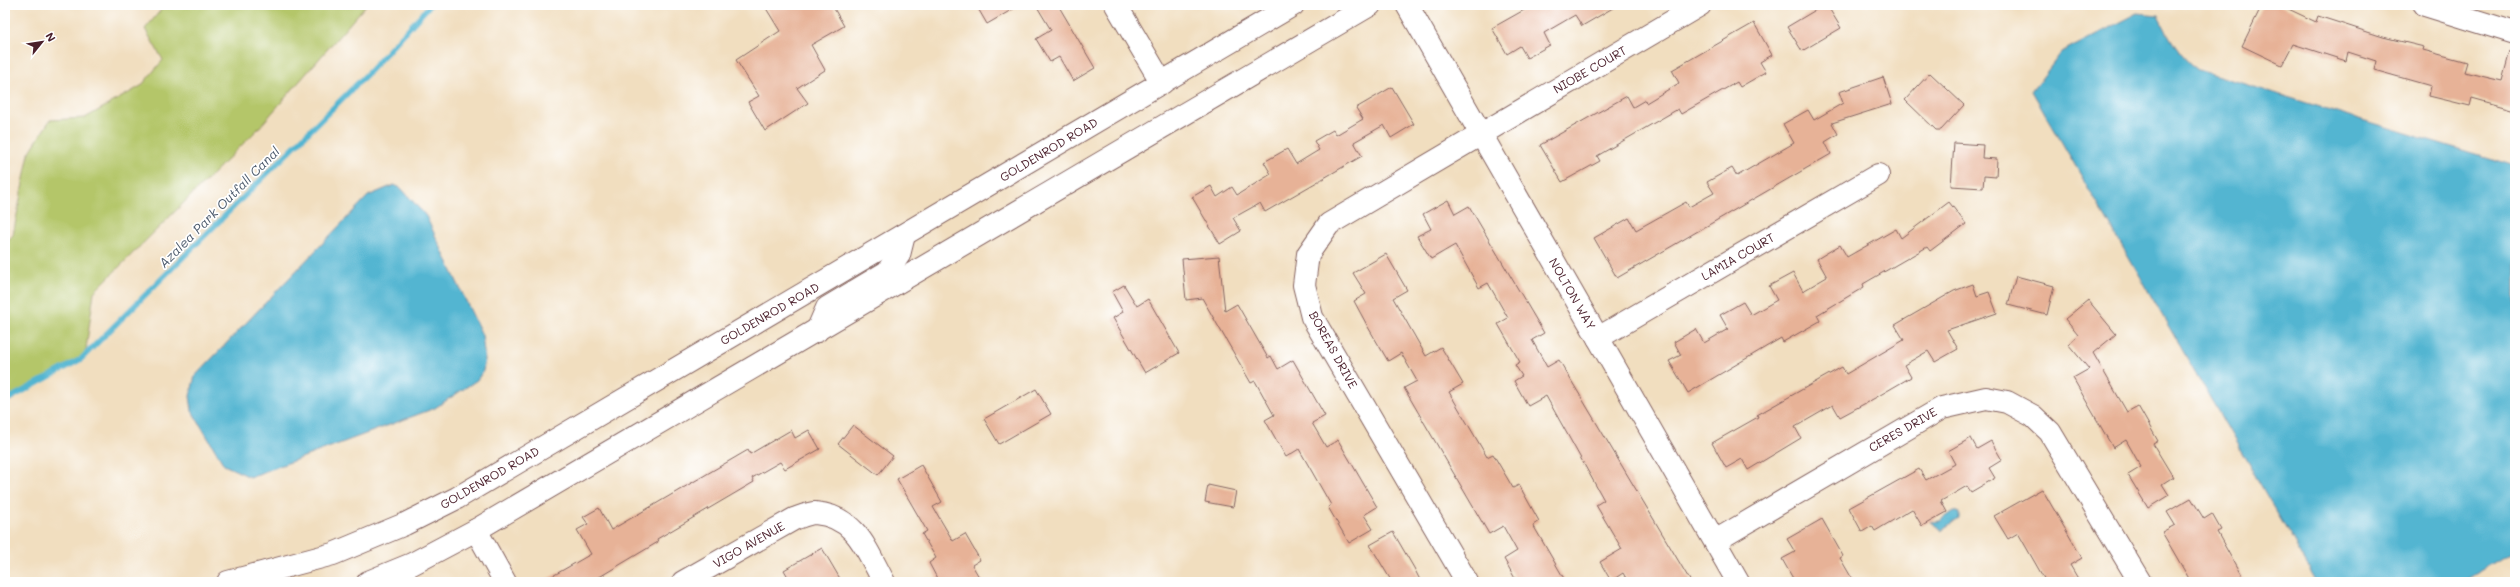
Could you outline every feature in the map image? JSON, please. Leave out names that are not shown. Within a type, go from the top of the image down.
[{"type":"street","points":[[1116,5],[1162,83]]},
{"type":"street","name":"GOLDENROD ROAD","points":[[228,582],[333,554],[405,524],[457,498],[1293,5]]},
{"type":"street","points":[[368,582],[412,564],[476,530],[1370,5]]},
{"type":"street","name":"NOLTON WAY","points":[[1407,5],[1479,135],[1738,582]]},
{"type":"street","name":"NIOBE COURT","points":[[1479,135],[1700,5]]},
{"type":"street","points":[[2425,5],[2515,33]]},
{"type":"street","name":"BOREAS DRIVE","points":[[1467,582],[1312,317],[1304,285],[1308,254],[1329,224],[1479,135]]},
{"type":"street","name":"LAMIA COURT","points":[[1598,338],[1878,175]]},
{"type":"street","points":[[817,331],[827,308],[887,272],[899,255],[904,235]]},
{"type":"street","name":"CERES DRIVE","points":[[1714,541],[1942,408],[1986,398],[2007,402],[2033,416],[2050,432],[2140,582]]},
{"type":"street","name":"VIGO AVENUE","points":[[683,582],[794,519],[814,513],[839,520],[856,531],[884,582]]},
{"type":"street","points":[[476,530],[505,582]]},
{"type":"green space","points":[[165,5],[366,5],[258,129],[94,292],[85,356],[5,404],[5,243],[13,235],[29,153],[50,120],[85,118],[141,86],[163,60],[145,29]]},
{"type":"water","points":[[2138,13],[2158,15],[2179,52],[2198,70],[2515,166],[2515,551],[2463,582],[2317,582],[2032,91],[2061,53]]},
{"type":"water","points":[[394,185],[401,188],[426,216],[482,335],[485,360],[483,371],[477,380],[435,408],[250,477],[224,465],[192,411],[190,396],[195,376],[368,196]]},
{"type":"water","points":[[1954,511],[1959,513],[1959,519],[1942,530],[1930,522],[1940,521]]},
{"type":"building","points":[[764,5],[832,5],[844,26],[811,45],[825,70],[797,88],[808,103],[765,131],[748,102],[759,96],[736,60],[780,31]]},
{"type":"building","points":[[976,5],[1020,5],[987,24]]},
{"type":"building","points":[[1036,5],[1058,5],[1095,68],[1073,81],[1059,57],[1050,62],[1036,39],[1051,30]]},
{"type":"building","points":[[1533,5],[1618,5],[1582,26],[1575,15],[1544,33],[1550,45],[1527,58],[1520,46],[1507,54],[1492,28]]},
{"type":"building","points":[[1824,5],[1827,5],[1841,28],[1802,51],[1787,27]]},
{"type":"building","points":[[2262,5],[2280,5],[2316,22],[2318,16],[2383,37],[2424,47],[2423,50],[2467,62],[2464,72],[2502,81],[2510,51],[2515,52],[2515,110],[2472,98],[2470,106],[2429,96],[2431,86],[2374,70],[2376,61],[2348,52],[2346,61],[2293,44],[2282,65],[2242,46]]},
{"type":"building","points":[[1754,23],[1772,55],[1760,62],[1766,72],[1740,87],[1737,82],[1681,114],[1678,109],[1597,156],[1600,161],[1562,182],[1540,145],[1627,96],[1633,107],[1645,100],[1646,103],[1679,83],[1672,70]]},
{"type":"building","points":[[1930,73],[1964,105],[1941,130],[1936,130],[1905,100]]},
{"type":"building","points":[[1883,77],[1892,104],[1832,123],[1838,134],[1825,142],[1831,154],[1617,278],[1594,238],[1629,218],[1636,230],[1686,202],[1689,207],[1714,193],[1707,182],[1732,168],[1737,176],[1794,143],[1783,124],[1808,110],[1814,120],[1843,103],[1839,92]]},
{"type":"building","points":[[1392,87],[1414,124],[1391,138],[1384,125],[1354,142],[1362,156],[1265,212],[1260,203],[1233,218],[1241,231],[1220,244],[1192,197],[1211,186],[1217,197],[1232,187],[1237,195],[1271,174],[1264,162],[1287,149],[1296,164],[1319,150],[1314,141],[1333,130],[1336,135],[1363,119],[1356,108]]},
{"type":"building","points":[[1954,143],[1983,145],[1982,158],[1997,159],[1996,177],[1984,176],[1983,188],[1951,186]]},
{"type":"building","points":[[1448,200],[1455,214],[1469,206],[1544,333],[1532,340],[1547,367],[1559,360],[1691,582],[1628,582],[1623,573],[1611,581],[1600,562],[1622,549],[1596,505],[1604,500],[1546,396],[1528,406],[1514,381],[1522,376],[1515,365],[1520,362],[1498,324],[1508,318],[1488,283],[1479,288],[1455,245],[1431,259],[1417,236],[1431,229],[1423,214]]},
{"type":"building","points":[[1949,202],[1966,224],[1930,251],[1927,247],[1863,284],[1864,287],[1817,315],[1820,321],[1783,342],[1781,338],[1688,393],[1669,361],[1681,355],[1674,342],[1696,329],[1704,343],[1728,329],[1720,315],[1743,302],[1751,315],[1777,300],[1769,286],[1793,273],[1803,291],[1827,277],[1817,259],[1840,245],[1847,257],[1896,229],[1901,238]]},
{"type":"building","points":[[1386,254],[1407,290],[1393,298],[1426,356],[1441,347],[1463,384],[1449,392],[1487,457],[1493,454],[1513,488],[1519,485],[1539,521],[1533,525],[1566,582],[1517,582],[1504,559],[1517,551],[1503,526],[1489,534],[1404,388],[1417,381],[1401,353],[1388,361],[1368,327],[1354,301],[1366,294],[1353,273]]},
{"type":"building","points":[[1219,256],[1225,311],[1237,304],[1268,358],[1271,356],[1278,369],[1293,360],[1325,416],[1312,423],[1326,447],[1338,440],[1377,507],[1364,515],[1373,529],[1349,543],[1328,507],[1331,505],[1299,449],[1286,457],[1265,420],[1274,415],[1255,381],[1251,383],[1202,298],[1186,300],[1182,259]]},
{"type":"building","points":[[2016,276],[2054,286],[2047,315],[2008,305]]},
{"type":"building","points":[[1973,284],[1977,296],[1989,292],[1997,313],[1947,330],[1958,349],[1935,362],[1928,351],[1904,365],[1911,377],[1875,398],[1840,417],[1833,405],[1795,427],[1801,438],[1748,470],[1742,459],[1726,468],[1712,443],[1758,417],[1757,415],[1842,367],[1846,374],[1904,340],[1895,325],[1954,291]]},
{"type":"building","points":[[1124,285],[1137,306],[1148,299],[1179,353],[1145,373],[1113,318],[1123,312],[1112,292]]},
{"type":"building","points":[[2088,300],[2116,334],[2093,353],[2127,412],[2138,406],[2158,441],[2153,444],[2173,477],[2162,484],[2169,495],[2148,508],[2128,475],[2141,467],[2126,440],[2113,448],[2073,378],[2089,369],[2068,344],[2078,335],[2065,319]]},
{"type":"building","points":[[1036,389],[1051,414],[999,444],[984,419]]},
{"type":"building","points":[[853,425],[893,456],[878,475],[838,444]]},
{"type":"building","points":[[791,430],[795,438],[809,430],[820,449],[785,469],[780,462],[752,478],[754,482],[657,539],[658,542],[591,582],[542,582],[591,554],[577,530],[588,524],[583,517],[599,508],[611,530],[748,450],[750,454]]},
{"type":"building","points":[[1971,438],[1977,449],[1991,441],[2002,460],[1989,468],[1995,478],[1971,492],[1967,486],[1941,501],[1947,512],[1922,526],[1912,509],[1875,531],[1872,526],[1862,532],[1849,508],[1919,469],[1926,480],[1955,464],[1948,451]]},
{"type":"building","points":[[921,465],[942,502],[933,507],[953,541],[965,534],[980,560],[972,565],[982,582],[939,582],[929,563],[936,558],[922,534],[927,531],[897,479]]},
{"type":"building","points":[[1208,485],[1236,491],[1233,507],[1205,502]]},
{"type":"building","points":[[2042,489],[2082,558],[2070,565],[2080,582],[2046,582],[2018,533],[2008,539],[1994,516]]},
{"type":"building","points":[[2191,498],[2204,519],[2212,514],[2221,530],[2217,532],[2245,582],[2191,582],[2162,532],[2175,525],[2167,512]]},
{"type":"building","points":[[1822,519],[1843,556],[1840,558],[1854,582],[1795,582],[1782,559],[1795,552],[1787,539]]},
{"type":"building","points":[[1393,532],[1421,582],[1392,582],[1370,545]]},
{"type":"building","points":[[822,548],[842,582],[791,582],[784,570]]},
{"type":"waterway","name":"Azalea Park Outfall Canal","points":[[5,401],[81,359],[367,74],[430,5]]}]
